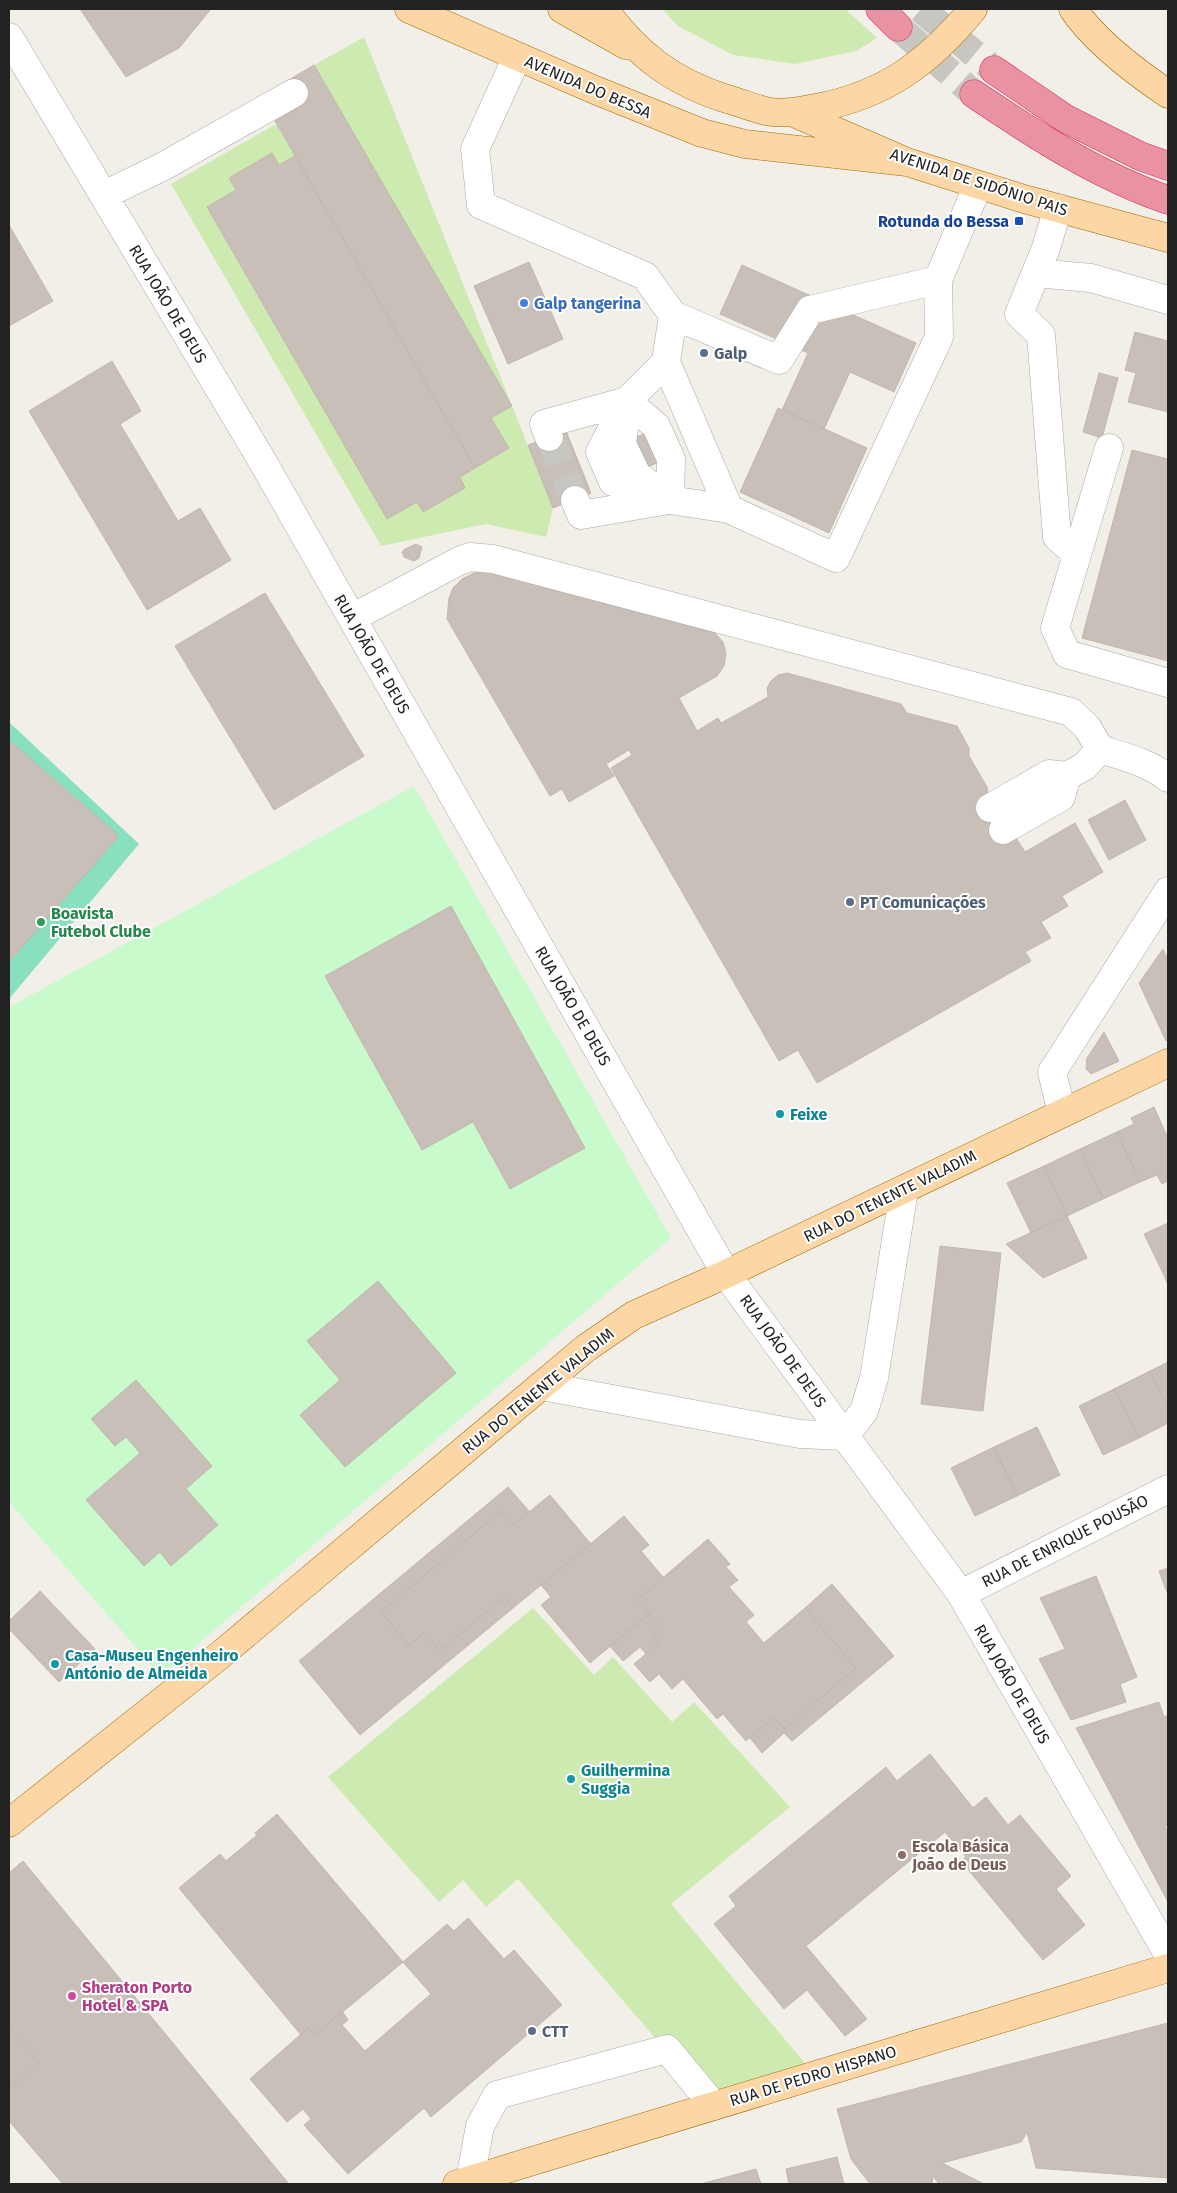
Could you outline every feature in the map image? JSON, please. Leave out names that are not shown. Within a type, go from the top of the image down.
[{"type":"highway","points":[[994,70],[1066,119],[1140,156],[1168,166]]},
{"type":"highway","points":[[974,94],[1038,137],[1087,164],[1168,200]]},
{"type":"main road","name":"AVENIDA DO BESSA","points":[[409,9],[660,118],[702,133]]},
{"type":"main road","points":[[562,9],[652,60]]},
{"type":"main road","points":[[604,9],[620,30],[652,60],[677,79],[714,94],[782,112]]},
{"type":"main road","points":[[702,133],[782,112],[838,104],[877,89],[912,69],[946,42],[973,9]]},
{"type":"main road","points":[[1073,9],[1079,18],[1110,47],[1168,94]]},
{"type":"main road","name":"AVENIDA DE SIDÓNIO PAIS","points":[[782,112],[906,162],[978,185],[1168,238]]},
{"type":"main road","points":[[702,133],[745,144],[906,162]]},
{"type":"main road","name":"RUA DO TENENTE VALADIM","points":[[9,1824],[219,1656],[586,1348],[634,1315],[904,1190],[1168,1063]]},
{"type":"main road","name":"RUA DE PEDRO HISPANO","points":[[464,2182],[1168,1968]]},
{"type":"street","name":"RUA JOÃO DE DEUS","points":[[9,37],[260,457],[726,1274],[961,1594],[1168,1954]]},
{"type":"street","points":[[517,57],[475,148],[481,205],[645,276],[673,315],[779,360],[810,310],[938,280]]},
{"type":"street","points":[[104,195],[162,167],[294,93]]},
{"type":"street","points":[[575,500],[581,515],[670,500],[729,509],[836,558],[939,337],[938,280],[978,185]]},
{"type":"street","points":[[1058,208],[1046,248],[1019,314],[1041,335],[1057,537],[1077,554]]},
{"type":"street","points":[[1036,273],[1091,278],[1168,300]]},
{"type":"street","points":[[673,315],[666,362],[729,509]]},
{"type":"street","points":[[549,437],[544,424],[627,401],[666,362]]},
{"type":"street","points":[[627,401],[622,444],[637,475],[670,500]]},
{"type":"street","points":[[627,401],[656,426],[672,459],[670,500]]},
{"type":"street","points":[[1109,448],[1055,628],[1067,654],[1168,683]]},
{"type":"street","points":[[352,618],[459,561],[470,557],[493,559],[1071,712],[1087,727],[1100,749],[1140,761],[1157,769],[1168,778]]},
{"type":"street","points":[[997,819],[1049,774],[1067,776],[1085,766],[1100,749]]},
{"type":"street","points":[[1062,1113],[1052,1072],[1168,891]]},
{"type":"street","points":[[542,1386],[800,1434],[845,1436],[864,1411],[874,1378],[904,1190]]},
{"type":"street","name":"RUA DE ENRIQUE POUSÃO","points":[[961,1594],[1168,1488]]},
{"type":"street","points":[[464,2182],[480,2126],[497,2095],[666,2049],[714,2106]]},
{"type":"green space","points":[[662,9],[845,9],[877,38],[856,51],[795,64],[733,55],[678,26]]},
{"type":"green space","points":[[364,37],[553,508],[546,537],[486,524],[381,546],[171,184],[276,124],[295,156],[279,165],[272,153],[230,178],[236,190],[207,207],[387,518],[417,502],[423,512],[465,488],[460,477],[509,448],[491,418],[512,406],[314,65]]},
{"type":"green space","name":"Boavista Futebol Clube","points":[[9,722],[139,844],[9,999]]},
{"type":"green space","points":[[414,786],[671,1238],[161,1676],[9,1502],[9,1007]]},
{"type":"green space","points":[[533,1608],[594,1675],[613,1657],[672,1722],[694,1702],[790,1807],[671,1904],[815,2075],[714,2106],[518,1879],[486,1907],[463,1880],[439,1902],[328,1777]]},
{"type":"building","points":[[80,9],[211,9],[179,48],[126,77]]},
{"type":"building","points":[[314,65],[512,406],[491,418],[509,448],[475,468],[275,121],[301,106],[287,81]]},
{"type":"building","points":[[272,153],[279,165],[295,156],[475,468],[460,477],[465,488],[423,512],[417,502],[387,519],[207,207],[236,190],[229,178]]},
{"type":"building","points":[[9,225],[53,301],[9,326]]},
{"type":"building","points":[[529,262],[563,339],[508,364],[474,286]]},
{"type":"building","points":[[742,265],[916,343],[894,392],[850,372],[824,429],[782,410],[808,353],[720,314]]},
{"type":"building","points":[[1135,332],[1168,341],[1168,412],[1128,402],[1136,373],[1125,370]]},
{"type":"building","points":[[112,361],[141,411],[120,424],[178,521],[200,508],[231,560],[147,610],[29,411]]},
{"type":"building","points":[[1099,373],[1118,378],[1102,438],[1083,432]]},
{"type":"building","points":[[778,408],[867,448],[829,533],[740,492]]},
{"type":"building","points":[[566,431],[591,493],[553,508],[528,445]]},
{"type":"building","points":[[647,433],[659,462],[647,467],[636,437]]},
{"type":"building","points":[[1132,450],[1168,459],[1168,661],[1082,638]]},
{"type":"building","points":[[416,544],[422,547],[419,558],[414,561],[404,557],[402,552]]},
{"type":"building","points":[[487,571],[714,632],[723,642],[726,654],[724,666],[717,676],[679,698],[697,731],[718,718],[721,723],[768,697],[767,688],[771,681],[778,675],[787,673],[901,704],[907,713],[957,726],[969,748],[969,756],[987,787],[988,794],[1025,852],[1075,823],[1103,872],[1062,896],[1068,906],[1041,922],[1051,938],[1025,952],[1031,961],[817,1083],[798,1050],[779,1061],[611,768],[632,755],[629,750],[606,764],[614,776],[569,802],[562,789],[550,796],[447,619],[449,598],[453,588],[462,579],[474,573]]},
{"type":"building","points":[[265,593],[364,756],[274,810],[175,646]]},
{"type":"building","name":"Boavista Futebol Clube","points":[[9,740],[119,836],[9,962]]},
{"type":"building","points":[[1125,800],[1146,840],[1109,860],[1088,820]]},
{"type":"building","points":[[451,906],[585,1148],[510,1189],[473,1122],[422,1150],[325,976]]},
{"type":"building","points":[[1163,949],[1168,960],[1168,1040],[1166,1041],[1139,983]]},
{"type":"building","points":[[1104,1032],[1119,1061],[1091,1074],[1086,1069],[1087,1058]]},
{"type":"building","points":[[1154,1107],[1166,1134],[1168,1132],[1168,1181],[1162,1184],[1157,1175],[1140,1182],[1117,1132],[1134,1124],[1131,1118]]},
{"type":"building","points":[[1117,1132],[1140,1182],[1103,1199],[1080,1149]]},
{"type":"building","points":[[1080,1149],[1103,1199],[1067,1216],[1044,1166]]},
{"type":"building","points":[[1044,1166],[1067,1216],[1031,1233],[1007,1183]]},
{"type":"building","points":[[1067,1216],[1087,1258],[1043,1278],[1006,1244]]},
{"type":"building","points":[[1168,1223],[1168,1267],[1162,1271],[1144,1234]]},
{"type":"building","points":[[940,1246],[1001,1253],[983,1411],[921,1404]]},
{"type":"building","points":[[1168,1267],[1168,1285],[1162,1271]]},
{"type":"building","points":[[378,1281],[456,1373],[345,1467],[300,1415],[340,1380],[307,1341]]},
{"type":"building","points":[[1168,1362],[1168,1408],[1150,1371]]},
{"type":"building","points":[[1150,1371],[1168,1408],[1168,1423],[1139,1438],[1114,1389]]},
{"type":"building","points":[[136,1380],[212,1466],[186,1489],[218,1525],[171,1566],[160,1552],[144,1566],[86,1500],[140,1453],[126,1437],[115,1446],[91,1419]]},
{"type":"building","points":[[1114,1389],[1139,1438],[1103,1455],[1079,1406]]},
{"type":"building","points":[[1037,1427],[1060,1475],[1017,1496],[994,1447]]},
{"type":"building","points":[[994,1447],[1017,1496],[975,1516],[951,1468]]},
{"type":"building","points":[[508,1487],[529,1511],[513,1525],[501,1511],[381,1612],[409,1646],[424,1633],[440,1651],[504,1597],[513,1608],[360,1735],[299,1661]]},
{"type":"building","points":[[550,1495],[591,1544],[513,1608],[504,1597],[440,1651],[424,1633],[409,1646],[381,1612],[501,1511],[513,1525]]},
{"type":"building","points":[[624,1516],[649,1545],[641,1551],[663,1577],[637,1600],[649,1614],[590,1663],[541,1605],[551,1597],[541,1585]]},
{"type":"building","points":[[708,1539],[730,1564],[726,1567],[738,1580],[729,1587],[754,1615],[746,1622],[764,1643],[805,1608],[856,1668],[784,1729],[774,1717],[746,1741],[723,1714],[717,1719],[683,1679],[672,1689],[659,1674],[650,1682],[634,1664],[660,1642],[653,1633],[660,1626],[637,1600]]},
{"type":"building","points":[[1168,1568],[1168,1595],[1159,1571]]},
{"type":"building","points":[[1096,1576],[1137,1677],[1120,1684],[1126,1702],[1071,1720],[1039,1659],[1065,1649],[1040,1598]]},
{"type":"building","points":[[832,1584],[894,1656],[792,1741],[784,1733],[762,1753],[750,1738],[774,1717],[784,1729],[856,1668],[805,1608]]},
{"type":"building","points":[[40,1591],[95,1649],[59,1682],[9,1629],[9,1621]]},
{"type":"building","points":[[649,1614],[660,1626],[653,1633],[660,1642],[646,1654],[640,1647],[623,1661],[610,1646]]},
{"type":"building","points":[[1159,1702],[1164,1717],[1168,1715],[1168,1825],[1165,1826],[1168,1834],[1168,1902],[1076,1728]]},
{"type":"building","points":[[930,1754],[973,1808],[986,1797],[1008,1825],[1020,1815],[1071,1876],[1056,1889],[1085,1925],[1043,1960],[961,1861],[966,1857],[945,1832],[806,1946],[867,2019],[845,2036],[807,1990],[784,2009],[714,1924],[736,1906],[729,1896],[886,1767],[897,1781]]},
{"type":"building","points":[[277,1814],[403,1962],[315,2035],[308,2028],[301,2035],[179,1888],[220,1854],[226,1861],[257,1835],[255,1833]]},
{"type":"building","name":"Sheraton Porto Hotel & SPA","points":[[23,1861],[289,2184],[63,2184],[9,2121],[9,1873]]},
{"type":"building","points":[[468,1918],[504,1959],[514,1950],[562,2005],[431,2117],[424,2108],[348,2174],[304,2125],[311,2119],[303,2109],[287,2122],[250,2079],[308,2028],[315,2035],[342,2011],[348,2020],[342,2025],[365,2051],[431,1994],[403,1962],[447,1924],[454,1931]]},
{"type":"building","points":[[1168,2023],[1168,2178],[1036,2168],[1027,2132],[1021,2142],[942,2163],[984,2184],[939,2184],[933,2176],[932,2184],[870,2184],[851,2159],[837,2109]]},
{"type":"building","points":[[9,2027],[39,2063],[9,2089]]},
{"type":"building","points":[[837,2157],[844,2184],[789,2184],[786,2169]]},
{"type":"building","points":[[756,2169],[761,2184],[701,2184]]},
{"type":"tunnel","points":[[921,9],[994,70]]},
{"type":"tunnel","points":[[898,27],[974,94]]},
{"type":"tunnel","points":[[549,437],[575,500]]},
{"type":"place","name":"Rotunda do Bessa","points":[[1019,221]]},
{"type":"place","name":"Galp tangerina","points":[[524,303]]},
{"type":"place","name":"Galp","points":[[704,353]]},
{"type":"place","name":"PT Comunicações","points":[[850,902]]},
{"type":"place","name":"Boavista Futebol Clube","points":[[41,922]]},
{"type":"place","name":"Feixe","points":[[780,1114]]},
{"type":"place","name":"Casa-Museu Engenheiro António de Almeida","points":[[55,1664]]},
{"type":"place","name":"Guilhermina Suggia","points":[[571,1779]]},
{"type":"place","name":"Escola Básica João de Deus","points":[[902,1855]]},
{"type":"place","name":"Sheraton Porto Hotel & SPA","points":[[72,1996]]},
{"type":"place","name":"CTT","points":[[532,2031]]}]
